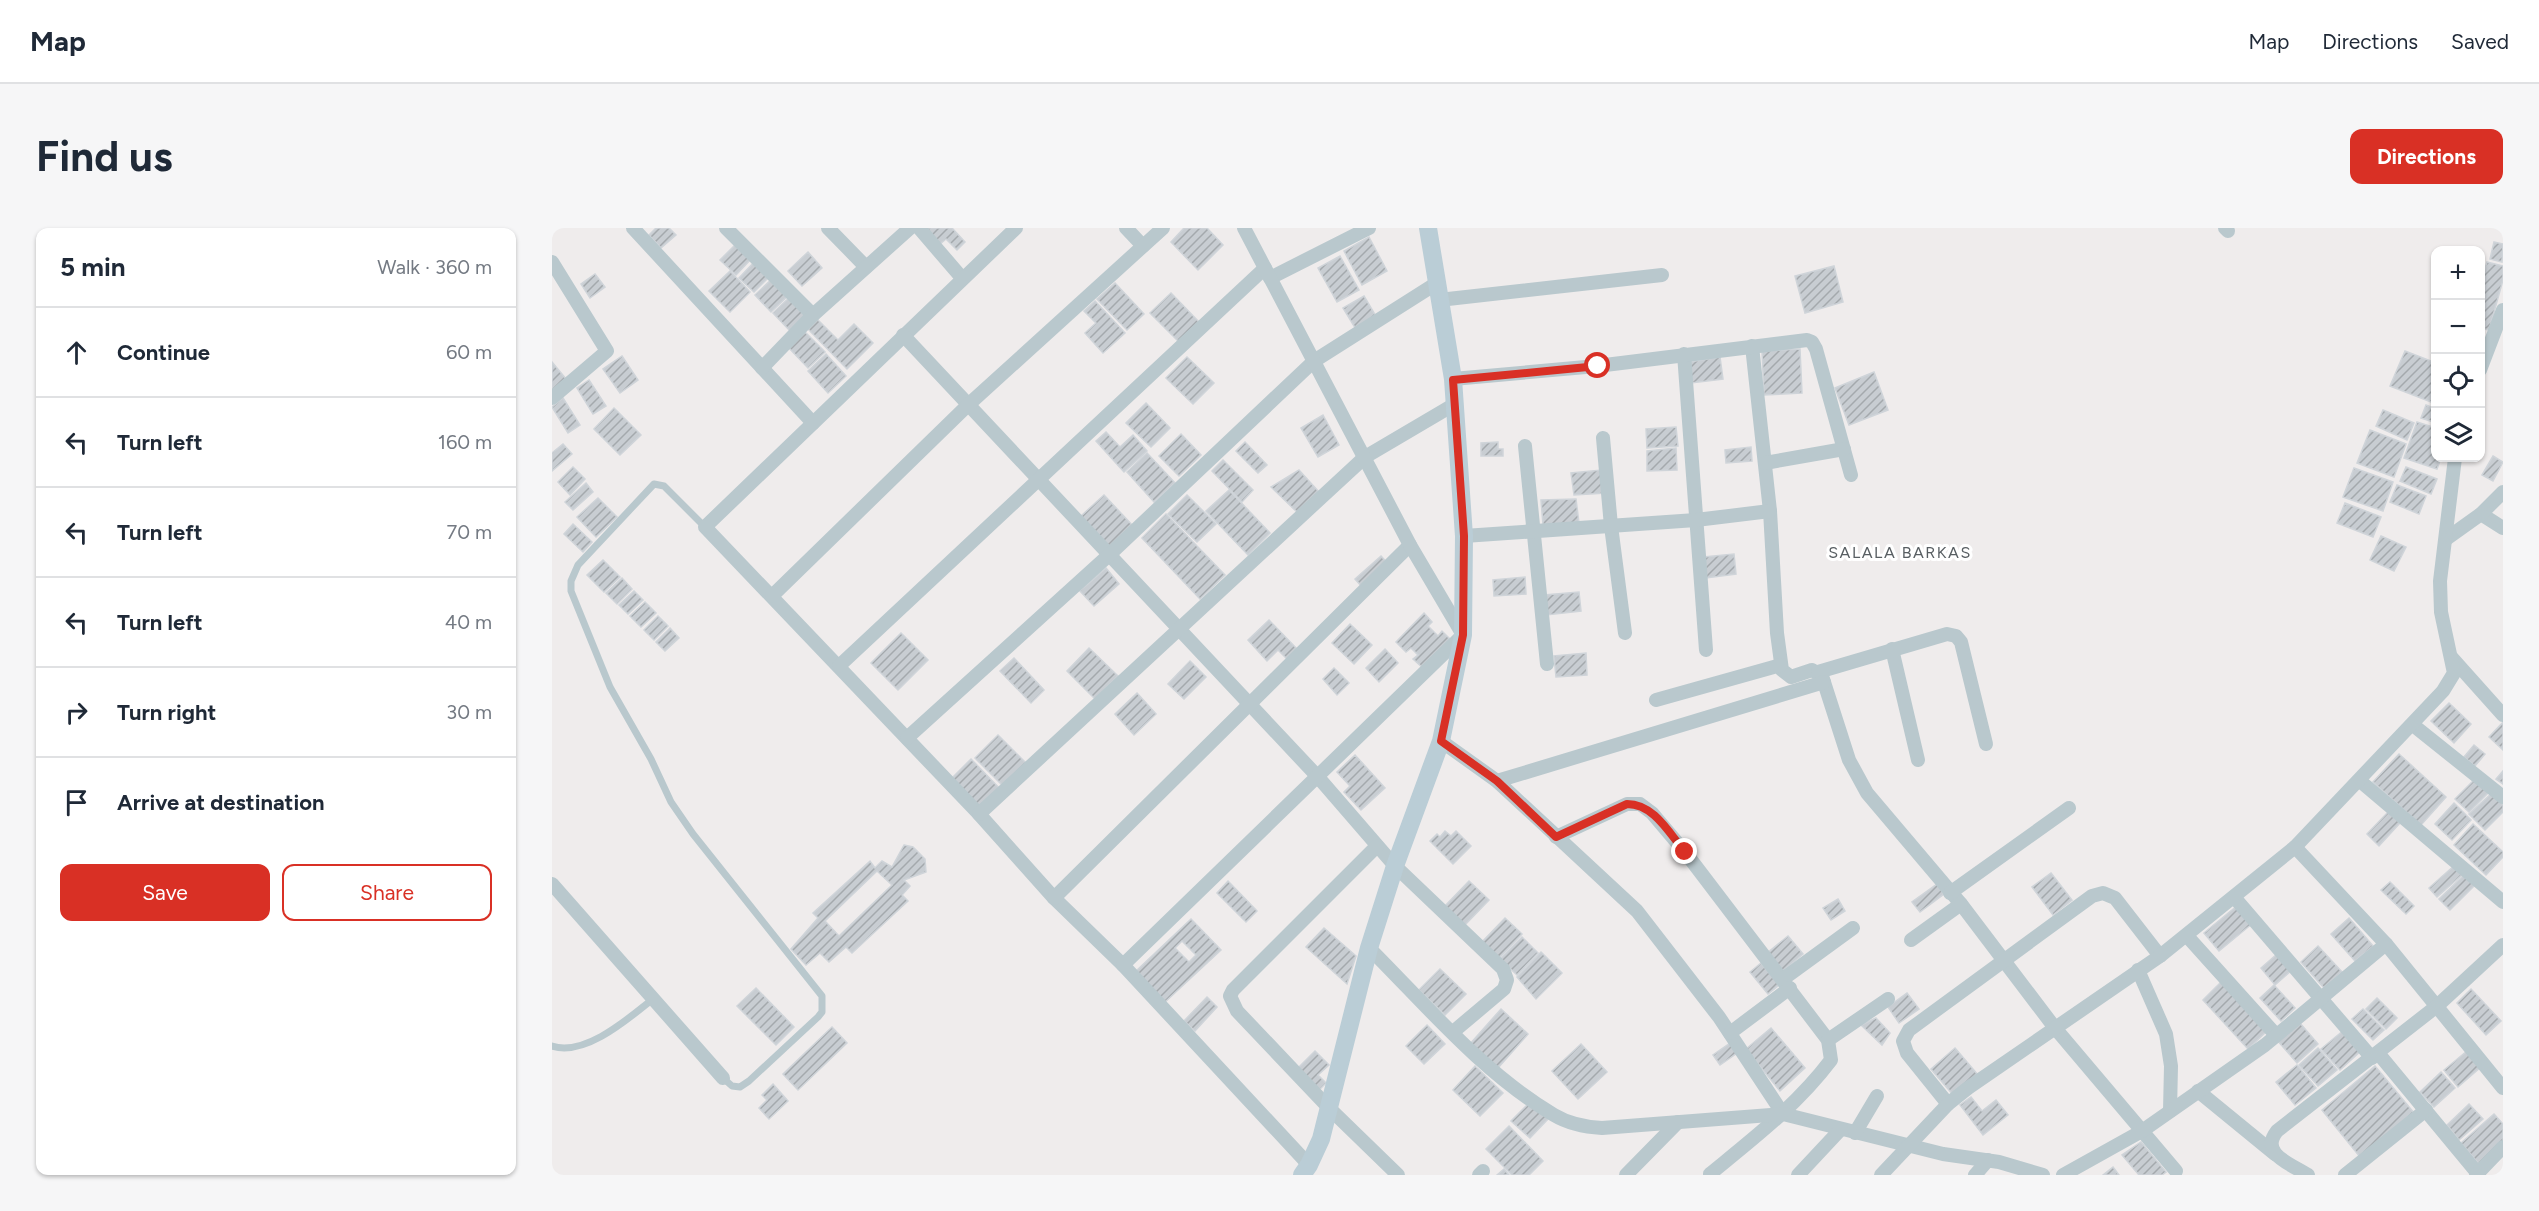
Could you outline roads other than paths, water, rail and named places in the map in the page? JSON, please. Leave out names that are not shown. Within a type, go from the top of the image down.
[{"type":"street","points":[[633,228],[813,423]]},
{"type":"street","points":[[726,228],[813,315]]},
{"type":"street","points":[[828,228],[866,267]]},
{"type":"street","points":[[762,368],[813,315],[910,228]]},
{"type":"street","points":[[919,228],[962,278]]},
{"type":"street","points":[[1016,228],[705,526],[979,814],[1054,898],[1123,965],[1306,1170],[1321,1138],[1369,948],[1395,866],[1441,741],[1463,635],[1464,536],[1453,380],[1428,228]]},
{"type":"street","points":[[1125,228],[1143,246]]},
{"type":"street","points":[[772,596],[968,405],[1163,228]]},
{"type":"street","points":[[1244,228],[1410,545],[1463,635]]},
{"type":"street","points":[[839,666],[1038,479],[1267,273],[1369,228]]},
{"type":"street","points":[[552,262],[607,351],[552,398]]},
{"type":"street","points":[[907,738],[1109,555],[1314,361],[1438,292],[1662,275]]},
{"type":"street","points":[[2485,359],[2503,310]]},
{"type":"street","points":[[903,335],[1318,777],[1395,866],[1503,969],[1506,975],[1504,989],[1453,1032]]},
{"type":"street","points":[[1453,380],[1598,366],[1807,340],[1812,342],[1851,475]]},
{"type":"street","points":[[1752,346],[1770,512],[1781,665],[1786,676],[1812,670],[1821,677],[1849,760],[1867,793],[1960,904],[2055,1028],[2142,1131],[2175,1174]]},
{"type":"street","points":[[1684,354],[1706,650]]},
{"type":"street","points":[[979,814],[1365,458],[1455,404]]},
{"type":"street","points":[[1603,438],[1611,526],[1625,633]]},
{"type":"street","points":[[1525,446],[1547,664]]},
{"type":"street","points":[[1765,463],[1844,449]]},
{"type":"street","points":[[1881,1175],[1948,1104],[2160,956],[2295,848],[2444,691],[2454,673],[2441,612],[2440,581],[2455,462]]},
{"type":"street","points":[[2446,539],[2481,514],[2503,492]]},
{"type":"street","points":[[1464,536],[1535,533],[1770,512]]},
{"type":"street","points":[[2481,514],[2503,528]]},
{"type":"street","points":[[1054,898],[1410,545]]},
{"type":"street","points":[[1497,781],[1821,677],[1892,650],[1947,634],[1956,636],[1961,642],[1986,744]]},
{"type":"street","points":[[1123,965],[1463,635]]},
{"type":"street","points":[[1892,650],[1918,760]]},
{"type":"street","points":[[2452,658],[2503,715]]},
{"type":"street","points":[[1656,700],[1781,665]]},
{"type":"street","points":[[2413,724],[2503,797]]},
{"type":"street","points":[[1441,741],[1497,781],[1637,911],[1730,1033],[1783,1114]]},
{"type":"street","points":[[2360,781],[2503,902]]},
{"type":"street","points":[[1556,837],[1627,804],[1640,804],[1652,813],[1685,852],[1787,983],[1828,1040],[1831,1060],[1783,1114],[1710,1174]]},
{"type":"street","points":[[1950,893],[2069,808]]},
{"type":"street","points":[[1377,846],[1233,990],[1230,996],[1237,1011],[1329,1108],[1398,1175]]},
{"type":"street","points":[[2295,848],[2385,944],[2503,1088]]},
{"type":"street","points":[[552,884],[723,1078]]},
{"type":"street","points":[[1948,1104],[1907,1053],[1903,1041],[1909,1030],[2005,962],[2092,896],[2103,893],[2115,898],[2160,956]]},
{"type":"street","points":[[2234,897],[2426,1110],[2478,1174],[2503,1147]]},
{"type":"street","points":[[1911,940],[1960,904]]},
{"type":"street","points":[[1730,1033],[1854,928]]},
{"type":"street","points":[[2187,936],[2276,1035]]},
{"type":"street","points":[[2063,1175],[2142,1131],[2198,1091],[2276,1035],[2385,944]]},
{"type":"street","points":[[2275,1154],[2270,1147],[2271,1139],[2277,1131],[2437,1006],[2503,945]]},
{"type":"street","points":[[1369,948],[1453,1032],[1509,1083],[1554,1116],[1581,1127],[1783,1114],[1910,1146],[1988,1160],[2043,1175]]},
{"type":"street","points":[[2138,970],[2166,1034],[2170,1066],[2170,1111]]},
{"type":"street","points":[[1828,1040],[1888,999]]},
{"type":"street","points":[[2198,1091],[2275,1154],[2308,1175]]},
{"type":"street","points":[[1855,1133],[1877,1096]]},
{"type":"street","points":[[2345,1175],[2426,1110]]},
{"type":"street","points":[[1626,1175],[1678,1122]]},
{"type":"street","points":[[1798,1175],[1841,1129]]},
{"type":"street","points":[[1975,1175],[1988,1160]]},
{"type":"lane","points":[[705,526],[664,486],[654,484],[578,565],[571,581],[572,591],[610,687],[651,759],[671,802],[693,834],[822,996],[822,1012],[818,1017],[749,1081],[740,1087],[732,1086],[723,1078]]},
{"type":"lane","points":[[552,1046],[590,1042],[627,1020],[653,999]]},
{"type":"district","name":"SALALA BARKAS","points":[[1900,552]]}]
